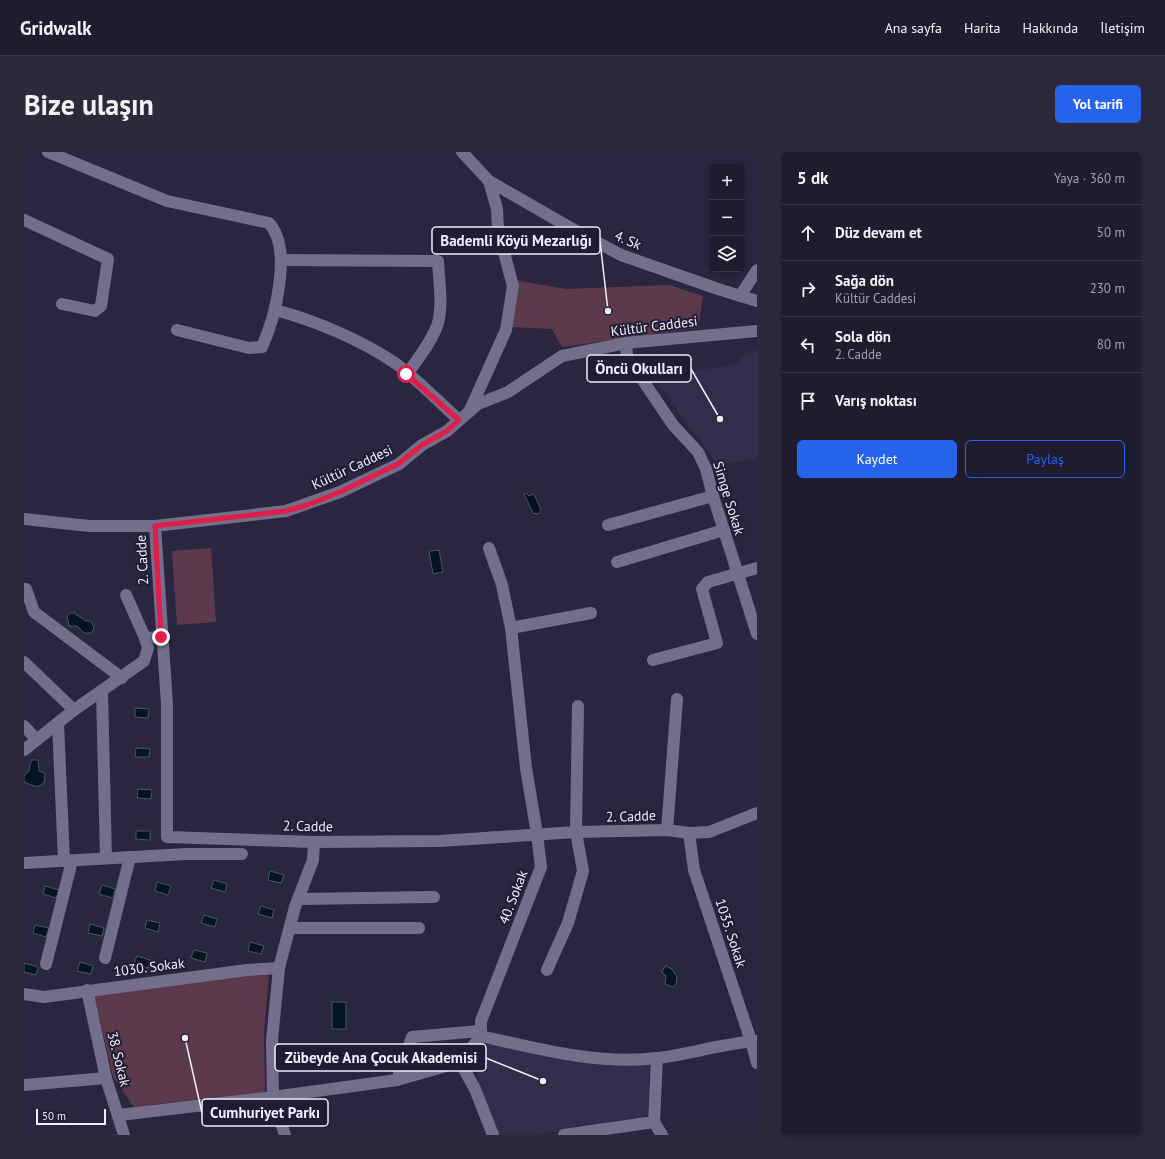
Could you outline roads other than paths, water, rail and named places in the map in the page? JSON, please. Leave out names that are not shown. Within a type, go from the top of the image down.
[{"type":"street","points":[[48,152],[167,201],[269,223],[275,229],[281,248],[281,260],[275,310],[271,327],[262,348],[249,348],[177,330]]},
{"type":"street","name":"4. Sk","points":[[462,152],[489,181],[569,228],[621,255],[757,301]]},
{"type":"street","points":[[275,310],[296,316],[341,334],[395,364],[406,374],[464,417],[506,330],[513,286],[498,230],[497,209],[489,181]]},
{"type":"street","points":[[24,220],[108,259],[100,306],[96,311],[62,304]]},
{"type":"street","points":[[281,260],[438,261],[440,293],[438,324],[422,352],[406,374]]},
{"type":"street","points":[[740,296],[757,270]]},
{"type":"street","name":"Kültür Caddesi","points":[[24,519],[89,526],[155,526],[286,511],[307,505],[340,492],[398,464],[422,445],[447,431],[478,404],[508,392],[562,356],[626,343],[757,331]]},
{"type":"street","name":"Simge Sokak","points":[[626,343],[627,357],[673,425],[698,452],[706,469],[712,496],[757,634]]},
{"type":"street","points":[[608,525],[712,496]]},
{"type":"street","name":"2. Cadde","points":[[155,526],[161,637],[167,704],[167,837],[314,842],[440,841],[576,832],[667,830],[709,832],[757,813]]},
{"type":"street","points":[[617,562],[724,530]]},
{"type":"street","name":"40. Sokak","points":[[480,1033],[481,1021],[540,867],[538,834],[526,768],[511,628],[502,585],[489,548]]},
{"type":"street","points":[[653,660],[717,643],[702,589],[708,582],[757,568]]},
{"type":"street","points":[[26,589],[34,612],[122,678]]},
{"type":"street","points":[[24,750],[74,710],[122,678],[144,660],[148,648],[126,595]]},
{"type":"street","points":[[511,628],[591,613]]},
{"type":"street","points":[[145,638],[161,637]]},
{"type":"street","points":[[24,662],[74,710]]},
{"type":"street","points":[[102,692],[106,858]]},
{"type":"street","points":[[667,830],[677,699]]},
{"type":"street","points":[[547,970],[568,923],[583,871],[576,832],[578,706]]},
{"type":"street","points":[[46,964],[68,861],[58,723]]},
{"type":"street","points":[[24,726],[37,740]]},
{"type":"street","name":"1035. Sokak","points":[[689,832],[694,870],[754,1041],[757,1063]]},
{"type":"street","points":[[285,1135],[273,1098],[272,1040],[279,968],[298,899],[313,860],[314,842]]},
{"type":"street","points":[[24,863],[130,857],[242,854]]},
{"type":"street","points":[[105,958],[130,857]]},
{"type":"street","points":[[298,899],[434,897]]},
{"type":"street","points":[[290,928],[419,928]]},
{"type":"street","name":"1030. Sokak","points":[[24,994],[44,997],[87,990],[247,970],[279,968]]},
{"type":"street","name":"38. Sokak","points":[[87,990],[106,1078],[119,1115],[124,1135]]},
{"type":"street","points":[[397,1080],[412,1037],[480,1033],[557,1053],[607,1058],[657,1058],[754,1041]]},
{"type":"street","points":[[119,1115],[273,1098],[397,1080],[460,1062],[480,1033]]},
{"type":"street","points":[[657,1058],[654,1122],[662,1135]]},
{"type":"street","points":[[460,1062],[475,1089],[493,1135]]},
{"type":"street","points":[[24,1084],[106,1078]]},
{"type":"street","points":[[564,1135],[654,1122]]},
{"type":"water","points":[[526,493],[529,496],[534,494],[541,510],[538,514],[533,513],[524,494]]},
{"type":"water","points":[[439,550],[443,572],[433,574],[429,551]]},
{"type":"water","points":[[70,613],[74,613],[86,621],[91,621],[94,627],[92,633],[84,633],[77,626],[69,626],[67,616]]},
{"type":"water","points":[[135,708],[149,709],[148,718],[135,717]]},
{"type":"water","points":[[136,748],[150,749],[149,757],[135,757]]},
{"type":"water","points":[[32,760],[38,760],[39,771],[45,773],[44,783],[37,787],[24,782],[24,776],[29,771]]},
{"type":"water","points":[[138,789],[152,790],[151,799],[137,798]]},
{"type":"water","points":[[136,831],[150,831],[150,840],[136,839]]},
{"type":"water","points":[[270,871],[284,875],[281,883],[268,880]]},
{"type":"water","points":[[214,880],[227,884],[225,892],[211,888]]},
{"type":"water","points":[[157,882],[171,886],[168,895],[155,891]]},
{"type":"water","points":[[102,885],[115,889],[113,898],[99,894]]},
{"type":"water","points":[[45,886],[59,890],[56,898],[43,894]]},
{"type":"water","points":[[261,906],[274,910],[272,918],[258,914]]},
{"type":"water","points":[[204,915],[217,919],[215,927],[201,923]]},
{"type":"water","points":[[147,920],[160,923],[158,932],[145,928]]},
{"type":"water","points":[[90,924],[104,928],[102,936],[88,933]]},
{"type":"water","points":[[35,925],[49,928],[46,937],[33,933]]},
{"type":"water","points":[[250,942],[264,946],[261,954],[248,951]]},
{"type":"water","points":[[194,950],[207,953],[205,962],[191,958]]},
{"type":"water","points":[[137,956],[150,960],[148,968],[134,964]]},
{"type":"water","points":[[80,962],[93,966],[91,974],[77,971]]},
{"type":"water","points":[[24,963],[38,967],[36,975],[24,972]]},
{"type":"water","points":[[665,966],[672,969],[677,977],[676,984],[673,987],[665,984],[666,976],[662,972]]},
{"type":"water","points":[[332,1002],[346,1002],[346,1029],[332,1029]]},
{"type":"place","name":"Bademli Köyü Mezarlığı","points":[[608,311]]},
{"type":"place","name":"Öncü Okulları","points":[[720,419]]},
{"type":"place","name":"Cumhuriyet Parkı","points":[[185,1038]]},
{"type":"place","name":"Zübeyde Ana Çocuk Akademisi","points":[[543,1081]]}]
